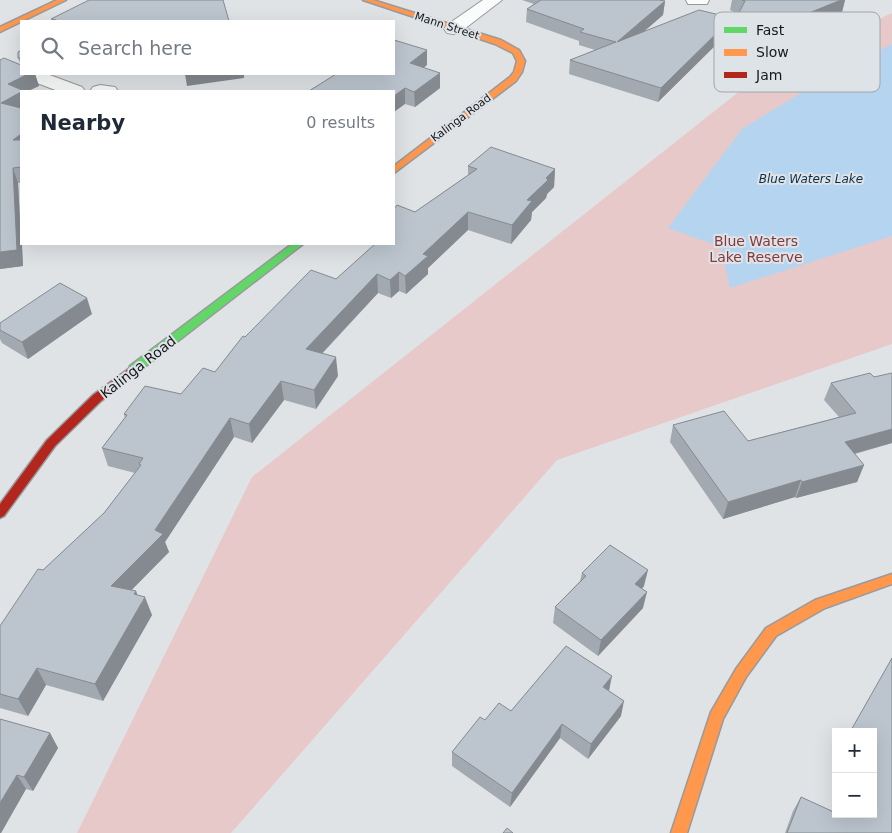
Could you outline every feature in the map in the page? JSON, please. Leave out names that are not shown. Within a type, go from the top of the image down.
[{"type":"street","points":[[21,20],[63,0]]},
{"type":"street","name":"Mann Street","points":[[366,0],[511,48],[520,54],[522,61]]},
{"type":"street","points":[[453,28],[494,0]]},
{"type":"street","points":[[694,0],[701,0]]},
{"type":"street","points":[[0,30],[20,20]]},
{"type":"street","name":"Kalinga Road","points":[[395,169],[513,79],[521,70],[522,61]]},
{"type":"street","points":[[35,75],[72,90]]},
{"type":"street","name":"Kalinga Road","points":[[0,513],[51,443],[97,398],[297,245]]},
{"type":"street","points":[[679,833],[716,717],[741,674],[771,632],[820,604],[892,579]]},
{"type":"green space","name":"Blue Waters Lake Reserve","points":[[892,13],[892,344],[557,460],[231,833],[77,833],[252,477],[739,92],[880,92],[880,19]]},
{"type":"water","name":"Blue Waters Lake","points":[[892,44],[892,236],[730,288],[721,247],[668,228],[742,129],[802,92],[880,92],[880,50]]},
{"type":"building","points":[[89,0],[223,0],[229,20],[56,20],[51,19]]},
{"type":"building","points":[[541,0],[659,0],[665,1],[617,42],[699,10],[714,14],[714,36],[661,88],[570,60],[616,42],[580,32],[584,29],[527,9]]},
{"type":"building","points":[[742,0],[841,0],[811,12],[739,12],[745,1]]},
{"type":"building","points":[[395,40],[427,50],[410,63],[440,73],[414,92],[405,88],[395,95],[395,90],[311,90],[334,75],[395,75]]},
{"type":"building","points":[[4,58],[20,65],[20,75],[26,75],[8,84],[22,90],[1,103],[20,108],[20,135],[13,140],[20,140],[20,167],[13,168],[17,250],[0,252],[0,60]]},
{"type":"building","points":[[491,147],[555,169],[546,178],[548,180],[527,200],[532,201],[512,225],[468,212],[423,254],[428,256],[405,276],[399,272],[390,280],[377,274],[306,349],[336,357],[314,390],[281,381],[249,424],[230,418],[155,530],[163,534],[111,586],[136,591],[134,594],[145,597],[95,684],[37,668],[18,699],[0,694],[0,626],[38,569],[43,570],[104,513],[141,465],[139,464],[143,458],[102,448],[127,415],[124,414],[145,386],[181,394],[203,368],[215,372],[243,336],[245,337],[311,270],[336,279],[374,245],[395,245],[395,208],[397,205],[415,212],[477,169],[468,166]]},
{"type":"building","points":[[60,283],[87,298],[22,342],[0,330],[0,323]]},
{"type":"building","points":[[870,373],[874,377],[892,373],[892,429],[845,442],[864,465],[802,482],[801,480],[728,502],[673,425],[724,411],[748,441],[856,413],[831,383]]},
{"type":"building","points":[[610,545],[648,570],[635,584],[647,592],[601,640],[555,607],[586,576],[582,573]]},
{"type":"building","points":[[566,646],[612,676],[603,687],[624,701],[591,744],[562,724],[512,793],[452,752],[480,717],[485,720],[499,703],[511,711]]},
{"type":"building","points":[[892,658],[892,833],[787,833],[801,797],[832,811],[832,818],[877,818],[877,728],[852,728]]},
{"type":"building","points":[[0,719],[50,733],[24,777],[17,775],[0,803]]},
{"type":"building","points":[[507,828],[513,833],[503,833]]},
{"type":"traffic: fast","points":[[134,369],[297,245]]},
{"type":"traffic: slow","points":[[21,20],[63,0]]},
{"type":"traffic: slow","points":[[366,0],[498,42],[516,52],[521,61],[518,72],[513,79],[395,169]]},
{"type":"traffic: slow","points":[[0,30],[20,20]]},
{"type":"traffic: slow","points":[[679,833],[716,717],[741,673],[771,632],[820,604],[892,579]]},
{"type":"traffic: jam","points":[[0,513],[51,443],[97,398],[134,369]]}]
